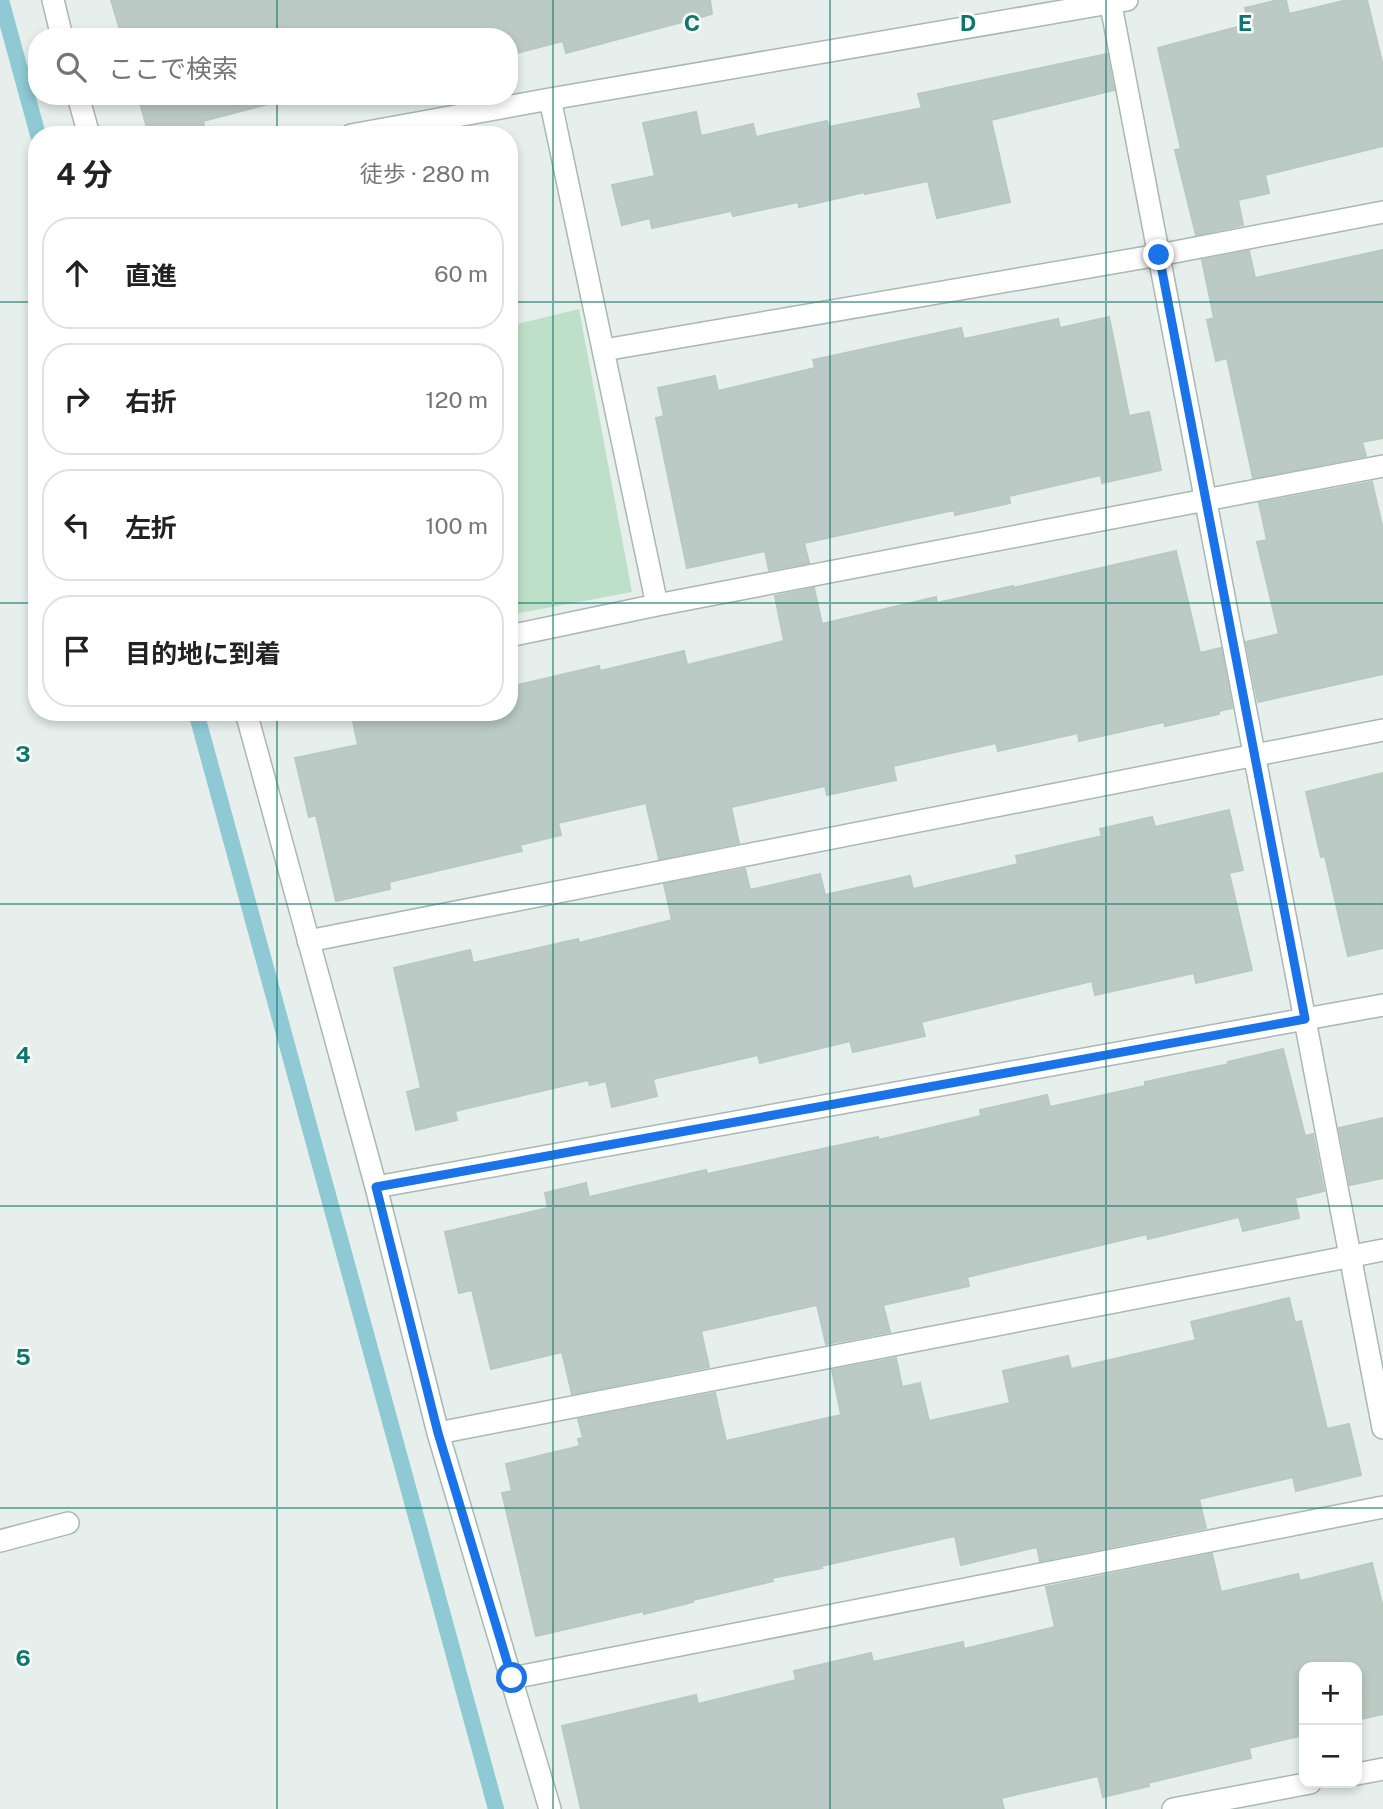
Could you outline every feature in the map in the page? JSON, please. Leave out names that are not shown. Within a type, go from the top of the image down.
[{"type":"street","points":[[52,0],[60,28]]},
{"type":"street","points":[[518,105],[1116,1],[1159,255],[1383,1428]]},
{"type":"street","points":[[550,99],[657,606]]},
{"type":"street","points":[[81,105],[86,126]]},
{"type":"street","points":[[401,126],[517,105]]},
{"type":"street","points":[[604,351],[1159,255],[1383,212]]},
{"type":"street","points":[[518,634],[1383,466]]},
{"type":"street","points":[[248,721],[376,1187],[438,1433],[550,1809]]},
{"type":"street","points":[[308,941],[1383,730]]},
{"type":"street","points":[[376,1187],[1383,1004]]},
{"type":"street","points":[[438,1433],[1383,1250]]},
{"type":"street","points":[[512,1678],[1383,1507]]},
{"type":"street","points":[[0,1541],[68,1524]]},
{"type":"street","points":[[1362,1773],[1383,1769]]},
{"type":"street","points":[[1173,1809],[1299,1785]]},
{"type":"green space","points":[[579,309],[632,592],[518,613],[518,324]]},
{"type":"building","points":[[111,0],[710,0],[712,14],[566,53],[563,41],[518,53],[518,28],[119,28]]},
{"type":"building","points":[[1286,0],[1289,14],[1347,0],[1367,0],[1383,66],[1383,146],[1265,175],[1269,193],[1238,200],[1243,225],[1196,235],[1175,150],[1181,149],[1158,48],[1249,24],[1245,8]]},
{"type":"building","points":[[1107,54],[1114,90],[991,120],[1010,202],[937,218],[928,181],[799,207],[798,202],[733,216],[731,211],[652,228],[650,218],[622,225],[612,185],[655,176],[643,123],[696,112],[701,136],[753,124],[756,137],[827,121],[829,127],[922,108],[918,94]]},
{"type":"building","points":[[141,105],[264,105],[203,121],[204,125],[201,126],[146,126]]},
{"type":"building","points":[[1383,250],[1383,438],[1362,442],[1366,456],[1253,478],[1227,358],[1216,361],[1207,320],[1214,318],[1202,260],[1249,251],[1255,278]]},
{"type":"building","points":[[1109,317],[1129,416],[1149,412],[1161,470],[1102,483],[1101,475],[1009,496],[1010,503],[955,515],[954,510],[804,543],[809,563],[769,570],[765,551],[687,568],[656,418],[664,416],[658,388],[715,376],[718,391],[815,368],[813,360],[961,328],[964,339],[1058,319],[1060,328]]},
{"type":"building","points":[[1372,482],[1383,530],[1383,674],[1258,702],[1246,642],[1279,634],[1257,542],[1267,540],[1259,503]]},
{"type":"building","points":[[1176,551],[1200,653],[1221,648],[1232,708],[1219,711],[1219,714],[1165,726],[1164,722],[1079,741],[1078,733],[998,751],[996,743],[893,766],[896,780],[827,795],[825,786],[731,807],[739,843],[659,859],[646,803],[558,823],[561,835],[520,845],[522,851],[389,882],[390,889],[336,901],[316,815],[309,817],[295,758],[358,745],[353,721],[518,721],[518,685],[599,666],[600,671],[684,651],[687,665],[784,641],[775,596],[814,588],[822,624],[936,597],[937,603]]},
{"type":"building","points":[[1383,773],[1383,948],[1348,956],[1325,856],[1321,857],[1306,792]]},
{"type":"building","points":[[1229,810],[1243,870],[1229,873],[1252,970],[1196,983],[1194,973],[1095,995],[1092,981],[921,1022],[925,1036],[853,1052],[850,1041],[760,1063],[758,1055],[653,1079],[657,1096],[612,1107],[606,1081],[590,1085],[588,1080],[455,1111],[457,1120],[416,1130],[407,1092],[421,1088],[394,968],[470,950],[473,963],[578,939],[579,943],[672,920],[664,884],[745,869],[750,890],[820,874],[825,895],[910,876],[913,889],[1018,864],[1016,856],[1102,836],[1100,829],[1152,817],[1155,827]]},
{"type":"building","points":[[1283,1049],[1305,1136],[1313,1134],[1324,1191],[1295,1198],[1299,1218],[1243,1231],[1239,1217],[1148,1239],[1147,1234],[967,1277],[969,1286],[883,1305],[890,1332],[826,1344],[817,1305],[701,1331],[709,1367],[572,1394],[562,1352],[491,1369],[472,1290],[459,1293],[445,1232],[548,1208],[545,1193],[586,1183],[589,1197],[706,1170],[707,1174],[878,1137],[879,1140],[981,1116],[980,1110],[1047,1095],[1050,1107],[1145,1086],[1145,1082]]},
{"type":"building","points":[[1383,1118],[1383,1178],[1350,1185],[1339,1128]]},
{"type":"building","points":[[1289,1298],[1295,1323],[1301,1321],[1327,1429],[1349,1424],[1361,1475],[1296,1491],[1293,1477],[1199,1499],[1206,1528],[1040,1561],[1037,1547],[961,1565],[955,1536],[772,1578],[773,1581],[644,1614],[644,1611],[536,1636],[502,1493],[512,1491],[506,1464],[580,1446],[578,1439],[583,1438],[578,1419],[715,1393],[726,1441],[841,1415],[832,1370],[896,1358],[902,1387],[920,1383],[929,1421],[1010,1403],[1003,1371],[1068,1356],[1071,1369],[1196,1340],[1191,1322]]},
{"type":"building","points":[[1212,1554],[1221,1592],[1298,1574],[1300,1581],[1372,1563],[1383,1608],[1383,1714],[1362,1719],[1362,1662],[1299,1662],[1299,1736],[1249,1748],[1251,1758],[1103,1797],[1098,1776],[1001,1798],[1004,1809],[581,1809],[562,1726],[696,1695],[698,1704],[796,1680],[794,1671],[871,1653],[873,1662],[963,1642],[964,1649],[1055,1627],[1046,1587]]},
{"type":"waterway","points":[[1,0],[28,99]]},
{"type":"waterway","points":[[30,105],[36,126]]},
{"type":"waterway","points":[[198,721],[496,1809]]},
{"type":"route","points":[[512,1678],[438,1433],[376,1187],[1305,1019],[1159,255]]}]
